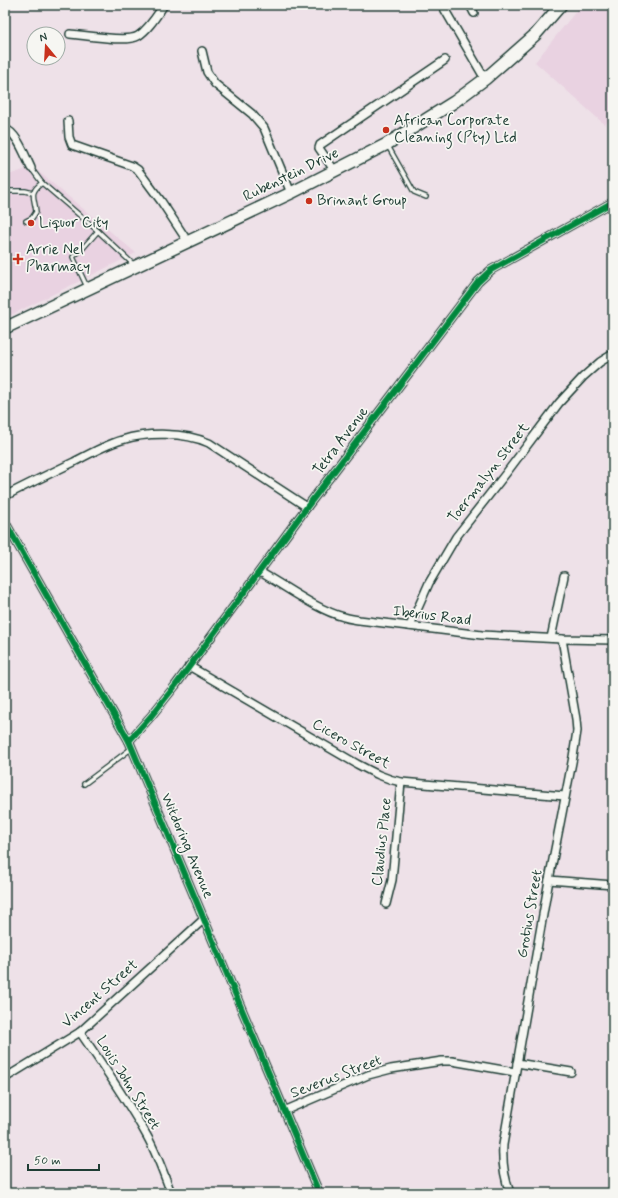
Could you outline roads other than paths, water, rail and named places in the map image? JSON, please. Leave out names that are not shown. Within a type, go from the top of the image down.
[{"type":"street","points":[[70,34],[119,39],[133,38],[144,31],[164,5]]},
{"type":"street","points":[[442,5],[484,79]]},
{"type":"street","points":[[470,5],[474,13]]},
{"type":"street","name":"Rubenstein Drive","points":[[5,328],[291,193],[387,144],[454,102],[484,79],[534,35],[556,6]]},
{"type":"street","points":[[202,52],[207,72],[214,84],[252,114],[264,128],[291,193]]},
{"type":"street","points":[[334,170],[319,148],[320,145],[445,60]]},
{"type":"street","points":[[68,121],[69,137],[72,146],[132,166],[138,170],[161,201],[188,242]]},
{"type":"street","points":[[5,129],[9,130],[14,135],[31,168]]},
{"type":"street","name":"Tetra Avenue","points":[[130,744],[166,698],[307,507],[484,275],[613,202]]},
{"type":"street","name":"Toermalyn Street","points":[[410,626],[429,583],[456,537],[559,403],[600,362],[613,354]]},
{"type":"street","points":[[5,496],[95,451],[121,440],[143,435],[184,436],[199,438],[209,443],[307,507]]},
{"type":"street","name":"Witdoring Avenue","points":[[5,522],[130,744],[319,1193]]},
{"type":"street","name":"Iberius Road","points":[[260,572],[314,604],[344,617],[359,620],[482,635],[613,640]]},
{"type":"street","points":[[551,638],[564,576]]},
{"type":"street","name":"Grotius Street","points":[[510,1193],[504,1173],[502,1158],[503,1145],[549,880],[573,757],[576,731],[576,719],[562,639]]},
{"type":"street","name":"Cicero Street","points":[[189,666],[378,775],[401,782],[565,796]]},
{"type":"street","name":"Claudius Place","points":[[386,904],[392,880],[401,782]]},
{"type":"street","points":[[549,880],[613,885]]},
{"type":"street","name":"Vincent Street","points":[[5,1078],[80,1032],[204,919]]},
{"type":"street","name":"Louis John Street","points":[[80,1032],[130,1106],[148,1137],[158,1158],[171,1193]]},
{"type":"street","name":"Severus Street","points":[[284,1111],[360,1078],[406,1066],[452,1061],[515,1072]]},
{"type":"street","points":[[517,1063],[571,1072]]},
{"type":"lane","points":[[387,144],[414,192],[426,197]]},
{"type":"lane","points":[[31,168],[42,183],[98,231],[136,267]]},
{"type":"lane","points":[[26,221],[32,218],[36,212],[33,193],[35,188],[42,183]]},
{"type":"lane","points":[[5,191],[25,191],[33,193]]},
{"type":"lane","points":[[87,288],[72,257],[83,248],[98,231]]},
{"type":"lane","points":[[84,784],[130,744]]},
{"type":"place","name":"African Corporate Cleaning (Pty) Ltd","points":[[386,130]]},
{"type":"place","name":"Brinant Group","points":[[309,201]]},
{"type":"place","name":"Liquor City","points":[[31,223]]},
{"type":"place","name":"Arrie Nel Pharmacy","points":[[18,259]]}]
